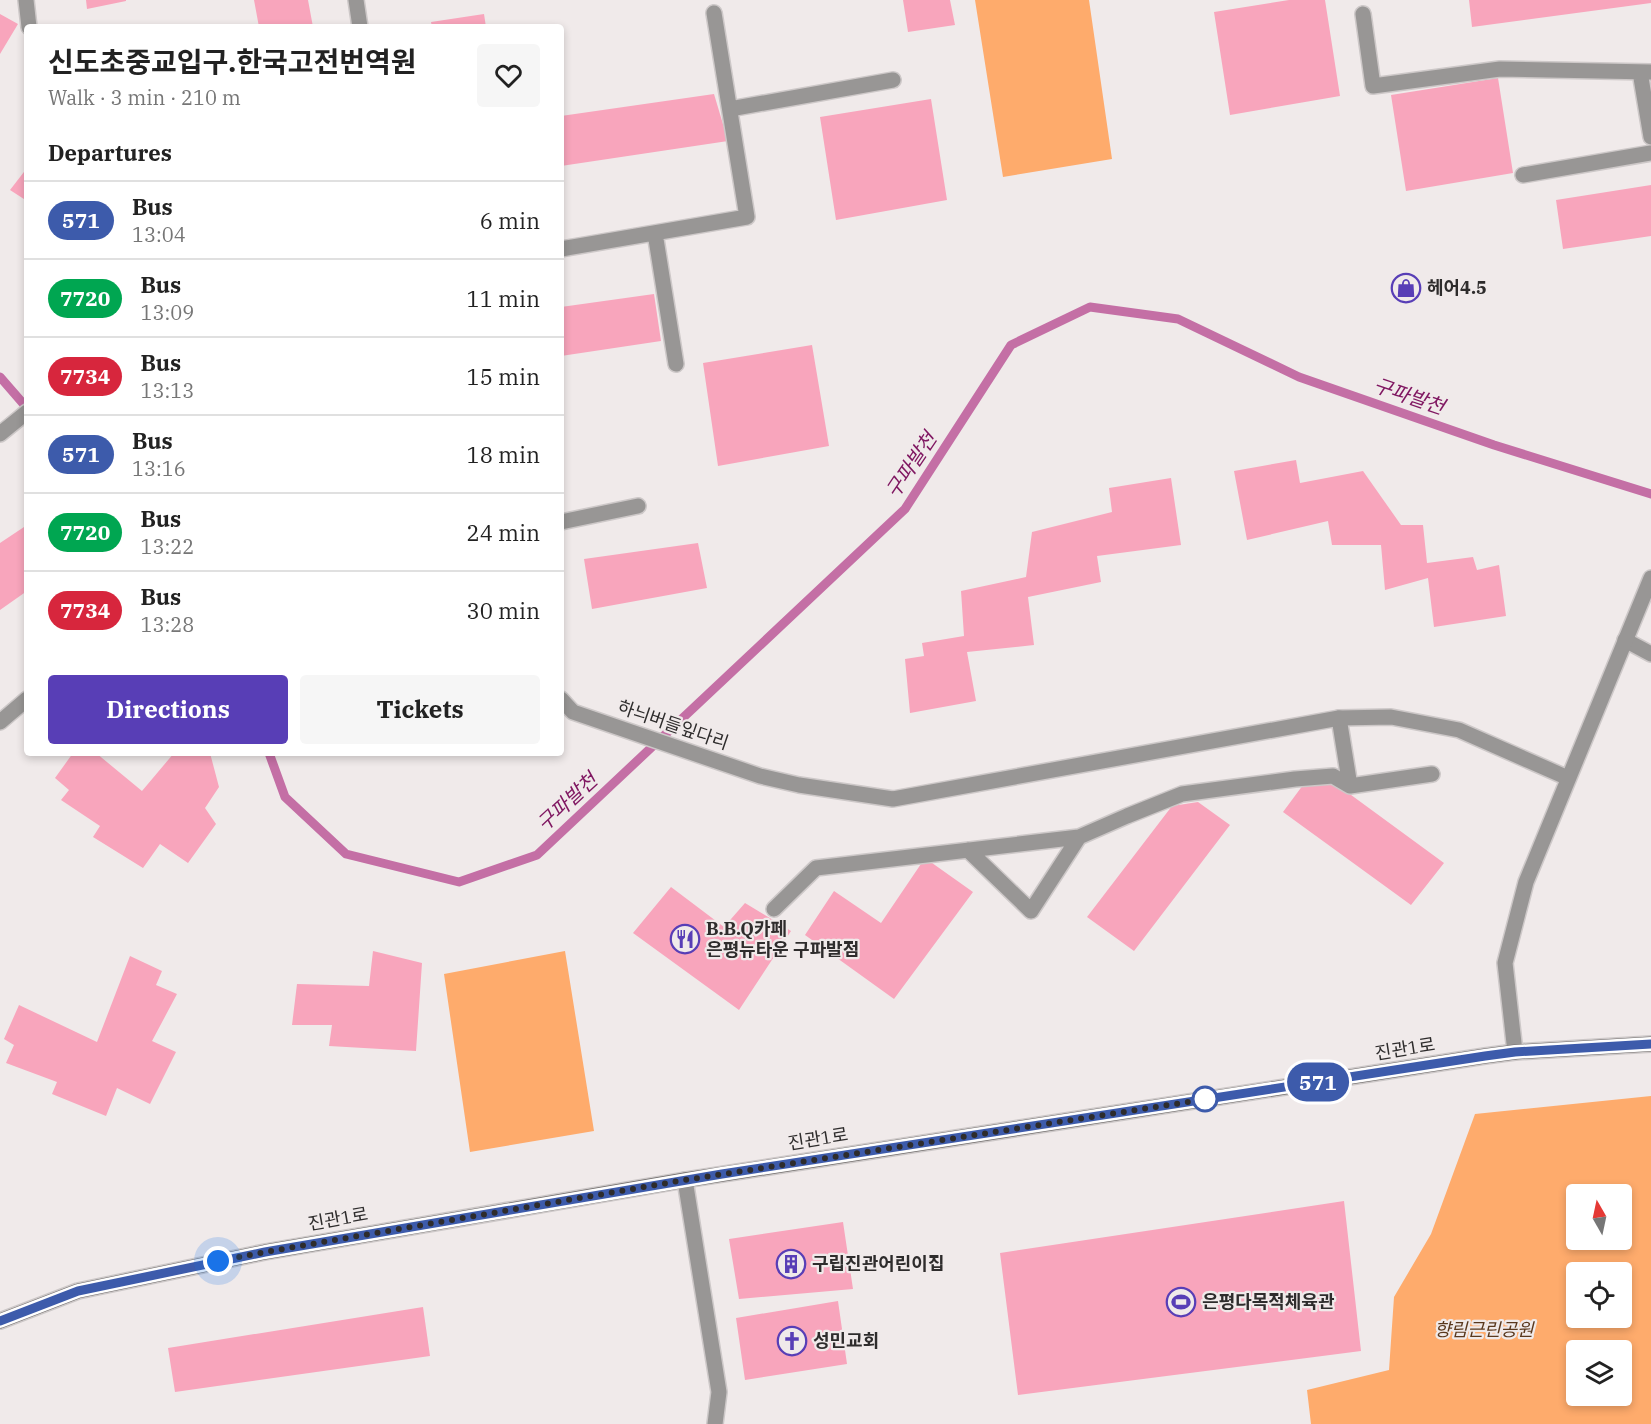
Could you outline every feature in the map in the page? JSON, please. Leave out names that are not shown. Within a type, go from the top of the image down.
[{"type":"main road","name":"진관1로","points":[[0,1321],[78,1291],[242,1256],[685,1180],[1515,1052],[1651,1044]]},
{"type":"street","points":[[26,0],[29,24]]},
{"type":"street","points":[[356,0],[360,24]]},
{"type":"street","points":[[564,248],[747,217],[714,13]]},
{"type":"street","points":[[1363,14],[1373,86],[1500,69],[1646,72],[1651,137]]},
{"type":"street","points":[[730,109],[893,80]]},
{"type":"street","points":[[1523,175],[1651,153]]},
{"type":"street","points":[[655,233],[676,364]]},
{"type":"street","points":[[0,434],[24,414]]},
{"type":"street","points":[[564,521],[638,507]]},
{"type":"street","points":[[1515,1052],[1505,963],[1526,882],[1651,578]]},
{"type":"street","points":[[1625,640],[1651,654]]},
{"type":"street","points":[[0,722],[24,702]]},
{"type":"street","name":"하늬버들잎다리","points":[[564,702],[573,712],[760,776],[799,785],[893,799],[1339,718],[1391,717],[1459,730],[1568,778]]},
{"type":"street","points":[[1339,718],[1350,786]]},
{"type":"street","points":[[774,909],[816,868],[1079,837],[1182,794],[1295,779],[1333,776],[1350,786],[1432,774]]},
{"type":"street","points":[[968,850],[1031,910],[1079,837]]},
{"type":"street","points":[[685,1180],[719,1392],[715,1424]]},
{"type":"green space","points":[[975,0],[1089,0],[1112,159],[1003,177]]},
{"type":"green space","points":[[565,951],[594,1131],[470,1152],[444,974]]},
{"type":"green space","name":"향림근린공원","points":[[1651,1096],[1651,1424],[1311,1424],[1307,1390],[1389,1370],[1394,1297],[1431,1234],[1475,1114]]},
{"type":"building","points":[[86,0],[126,0],[126,1],[87,9]]},
{"type":"building","points":[[254,0],[308,0],[312,24],[258,24]]},
{"type":"building","points":[[903,0],[950,0],[955,25],[908,32]]},
{"type":"building","points":[[1289,0],[1325,0],[1340,96],[1230,115],[1214,12]]},
{"type":"building","points":[[1469,0],[1651,0],[1651,3],[1472,27]]},
{"type":"building","points":[[0,14],[18,24],[0,54]]},
{"type":"building","points":[[484,14],[486,24],[431,24],[431,22]]},
{"type":"building","points":[[1498,78],[1513,173],[1406,191],[1391,95]]},
{"type":"building","points":[[714,94],[728,141],[564,166],[564,116]]},
{"type":"building","points":[[931,99],[947,200],[836,220],[820,117]]},
{"type":"building","points":[[24,172],[24,199],[10,190]]},
{"type":"building","points":[[1651,185],[1651,236],[1563,249],[1556,200]]},
{"type":"building","points":[[654,294],[661,341],[564,356],[564,307]]},
{"type":"building","points":[[812,345],[829,446],[718,466],[703,363]]},
{"type":"building","points":[[1296,460],[1300,483],[1363,471],[1401,525],[1423,525],[1427,563],[1473,557],[1477,570],[1499,565],[1506,616],[1434,627],[1428,578],[1385,590],[1381,545],[1332,545],[1328,521],[1247,540],[1234,471]]},
{"type":"building","points":[[1171,478],[1181,545],[1097,556],[1101,582],[1028,597],[1034,645],[967,652],[976,701],[910,713],[905,659],[924,656],[922,643],[964,636],[961,591],[1026,577],[1032,532],[1112,512],[1109,488]]},
{"type":"building","points":[[24,527],[24,593],[0,610],[0,543]]},
{"type":"building","points":[[698,543],[707,588],[592,609],[584,559]]},
{"type":"building","points":[[71,756],[100,756],[142,791],[171,756],[211,756],[219,787],[205,808],[216,824],[188,863],[160,844],[143,868],[93,837],[100,826],[61,800],[69,790],[55,778]]},
{"type":"building","points":[[1332,781],[1444,863],[1411,905],[1283,812],[1303,785]]},
{"type":"building","points":[[1198,802],[1230,825],[1134,951],[1087,917],[1172,806]]},
{"type":"building","points":[[925,858],[973,892],[894,999],[805,935],[834,891],[881,923]]},
{"type":"building","points":[[671,887],[724,927],[745,903],[791,931],[739,1010],[633,933]]},
{"type":"building","points":[[373,951],[422,963],[416,1051],[329,1046],[332,1025],[292,1025],[297,984],[369,986]]},
{"type":"building","points":[[130,956],[162,971],[156,985],[177,994],[152,1041],[176,1052],[150,1104],[117,1088],[106,1116],[52,1094],[57,1082],[6,1063],[14,1045],[4,1039],[19,1005],[97,1042]]},
{"type":"building","name":"은평다목적체육관","points":[[1344,1201],[1361,1351],[1018,1395],[1000,1253]]},
{"type":"building","name":"구립진관어린이집","points":[[843,1222],[853,1289],[739,1299],[729,1239]]},
{"type":"building","name":"성민교회","points":[[838,1301],[847,1364],[745,1380],[736,1318]]},
{"type":"building","points":[[423,1307],[430,1356],[175,1392],[168,1348]]},
{"type":"waterway","name":"구파발천","points":[[270,756],[285,797],[346,854],[459,882],[537,855],[905,509],[1011,345],[1090,307],[1178,319],[1299,377],[1494,445],[1651,494]]},
{"type":"waterway","name":"구파발천","points":[[0,377],[24,405]]},
{"type":"bus line","name":"571","points":[[0,1321],[78,1291],[242,1256],[685,1180],[1485,1056],[1515,1052],[1651,1044]]},
{"type":"place","name":"헤어4.5","points":[[1406,288]]},
{"type":"place","name":"B.B.Q카페 은평뉴타운 구파발점","points":[[685,939]]},
{"type":"place","name":"구립진관어린이집","points":[[791,1264]]},
{"type":"place","name":"은평다목적체육관","points":[[1181,1302]]},
{"type":"place","name":"성민교회","points":[[792,1341]]},
{"type":"route","points":[[218,1261],[685,1180],[1207,1099],[1205,1099]]}]
